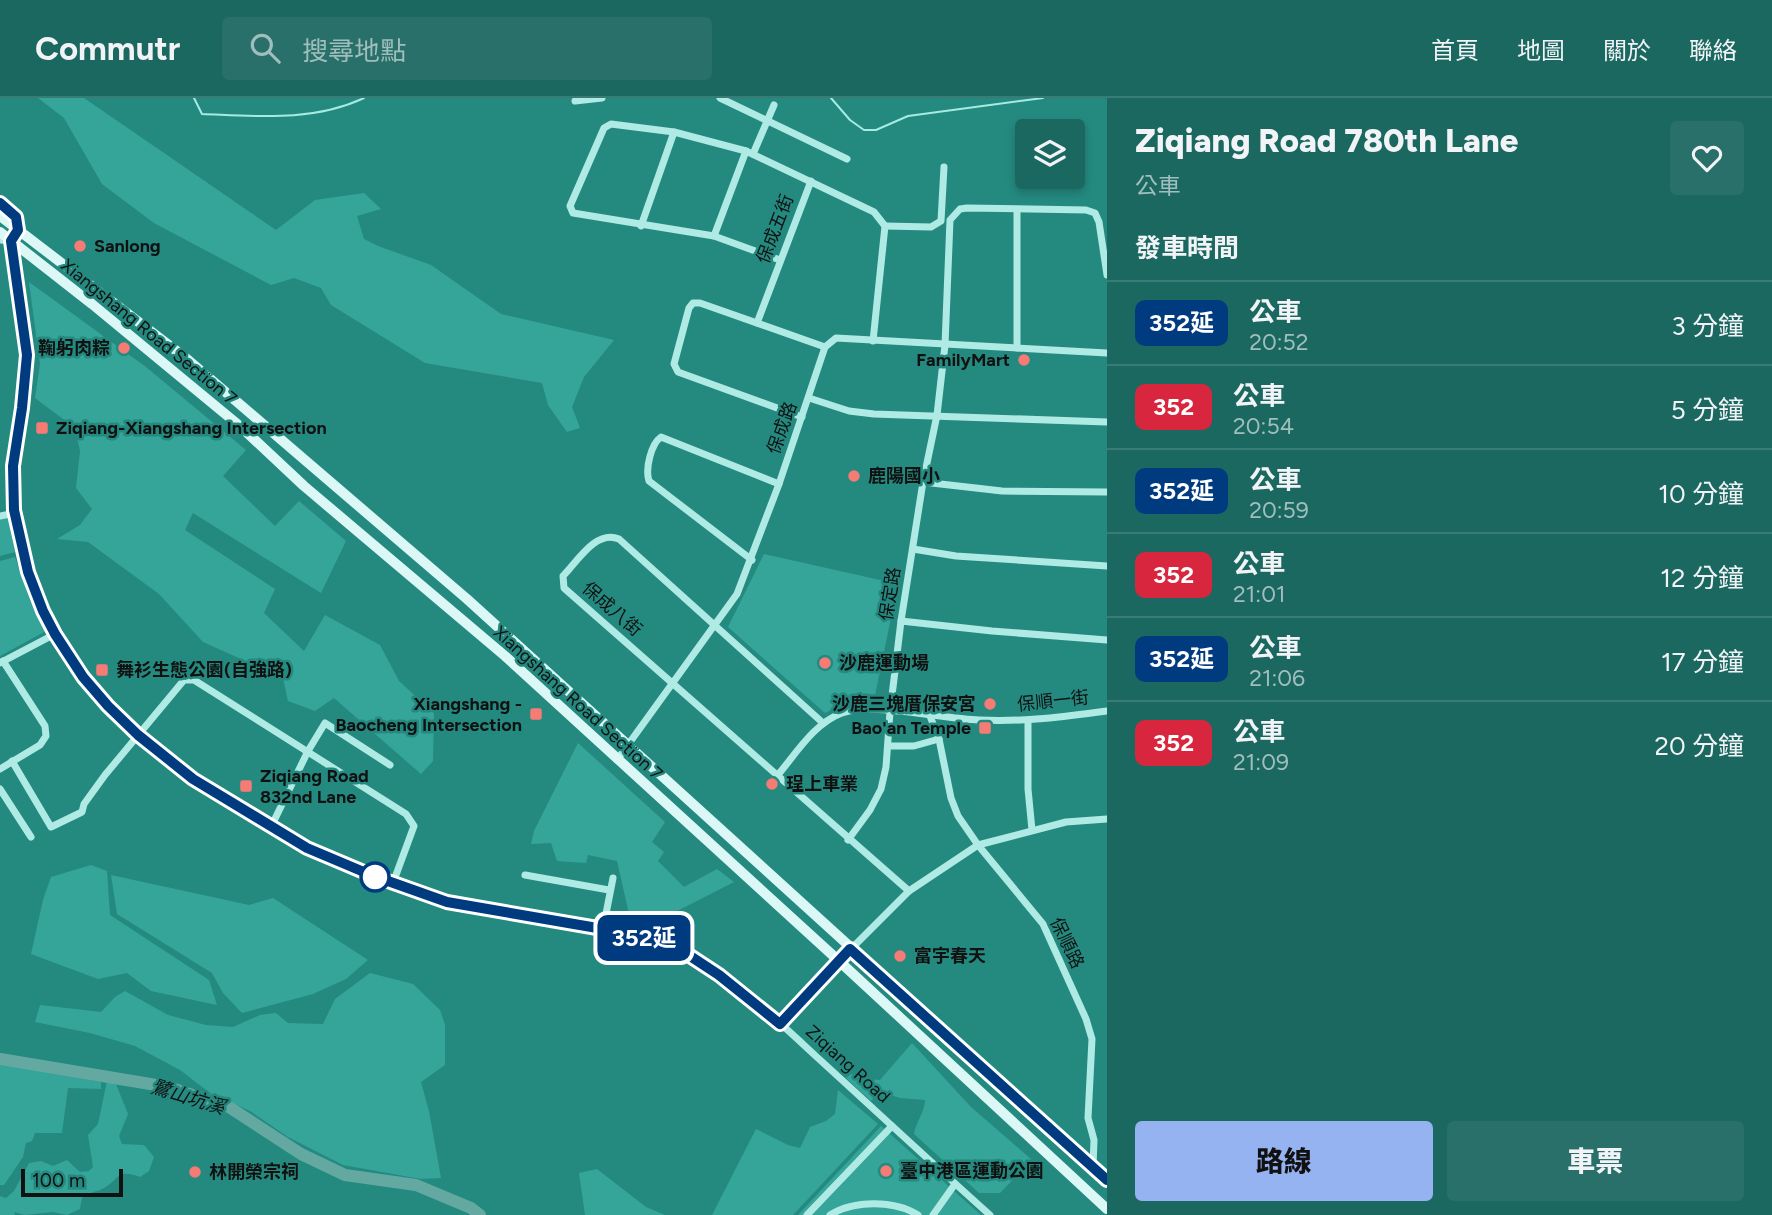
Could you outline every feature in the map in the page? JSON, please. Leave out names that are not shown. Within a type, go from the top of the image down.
[{"type":"main road","name":"Xiangshang Road Section 7","points":[[0,216],[130,314],[226,391],[536,660],[626,746],[1107,1180]]},
{"type":"main road","name":"Xiangshang Road Section 7","points":[[0,232],[5,240],[92,304],[241,428],[304,486],[505,656],[1107,1209]]},
{"type":"street","points":[[575,101],[602,98]]},
{"type":"street","points":[[720,98],[847,159]]},
{"type":"street","points":[[715,236],[750,153],[774,105]]},
{"type":"street","points":[[780,260],[715,236],[577,216],[570,206],[607,125],[674,132],[750,153],[811,181]]},
{"type":"street","points":[[641,226],[674,132]]},
{"type":"street","points":[[873,341],[885,226],[930,227],[941,221],[944,167]]},
{"type":"street","name":"保成五街","points":[[757,323],[811,181],[874,212],[885,226]]},
{"type":"street","points":[[0,203],[16,217],[18,230],[5,240]]},
{"type":"street","name":"保定路","points":[[848,840],[870,810],[881,789],[901,621],[923,482],[937,415],[945,345],[950,220],[960,209],[1017,210]]},
{"type":"street","points":[[1017,348],[1017,210],[1086,210],[1095,213],[1099,222],[1107,275]]},
{"type":"street","name":"Ziqiang Road","points":[[5,240],[27,355],[12,484],[15,513],[35,593],[55,634],[83,677],[108,706],[138,735],[193,779],[307,848],[393,883],[450,902],[603,929],[651,940],[684,952],[719,975],[780,1024],[990,1215]]},
{"type":"street","points":[[802,417],[678,372],[674,365],[689,308],[693,303],[700,303],[825,347],[836,338],[1107,353]]},
{"type":"street","name":"保成路","points":[[617,760],[737,594],[810,398],[825,347]]},
{"type":"street","points":[[810,398],[849,411],[1107,422]]},
{"type":"street","points":[[751,560],[649,481],[646,472],[656,440],[661,437],[779,484]]},
{"type":"street","points":[[923,482],[1002,491],[1107,492]]},
{"type":"street","points":[[0,516],[15,513]]},
{"type":"street","name":"保成八街","points":[[823,723],[619,539],[613,536],[598,540],[563,576],[564,589],[909,891]]},
{"type":"street","points":[[913,549],[956,556],[1107,566]]},
{"type":"street","points":[[901,621],[1107,640]]},
{"type":"street","points":[[0,769],[40,745],[46,736],[45,726],[2,662],[55,634]]},
{"type":"street","points":[[12,761],[51,827],[82,812],[84,804],[184,680],[194,680],[406,814],[414,826],[393,883]]},
{"type":"street","name":"保順一街","points":[[777,776],[823,723],[842,713],[866,709],[977,720],[1028,721],[1107,711]]},
{"type":"street","name":"保順路","points":[[930,716],[939,739],[958,817],[1043,924],[1086,1019],[1092,1039],[1088,1118],[1094,1140],[1093,1167]]},
{"type":"street","points":[[1028,721],[1028,789],[1032,830]]},
{"type":"street","points":[[271,827],[308,751],[325,723],[390,765]]},
{"type":"street","points":[[888,746],[914,746],[939,739]]},
{"type":"street","points":[[0,789],[30,837]]},
{"type":"street","points":[[839,961],[909,891],[978,845],[1066,822],[1107,819]]},
{"type":"street","points":[[525,875],[609,890]]},
{"type":"street","points":[[603,929],[613,878]]},
{"type":"street","points":[[807,1215],[892,1126]]},
{"type":"street","points":[[933,1215],[955,1184]]},
{"type":"street","points":[[831,1215],[852,1206],[880,1205],[903,1208],[918,1215]]},
{"type":"green space","points":[[38,98],[84,98],[276,230],[315,200],[364,193],[381,209],[357,216],[364,239],[431,265],[501,314],[614,340],[584,377],[572,407],[580,428],[567,432],[548,405],[542,383],[425,363],[331,305],[321,288],[294,278],[271,285],[154,223],[102,184],[64,118]]},
{"type":"green space","points":[[29,282],[146,367],[246,450],[223,476],[275,526],[299,501],[346,541],[321,593],[193,513],[185,530],[275,589],[264,613],[304,651],[325,615],[380,645],[399,681],[434,713],[433,761],[421,774],[334,698],[315,711],[288,701],[283,678],[203,642],[159,594],[88,542],[57,539],[80,525],[92,509],[76,488],[80,451],[75,428],[35,398],[40,364]]},
{"type":"green space","points":[[8,517],[15,552],[0,556],[0,518]]},
{"type":"green space","name":"沙鹿運動場","points":[[764,554],[898,584],[874,700],[847,702],[825,713],[728,627]]},
{"type":"green space","points":[[15,557],[30,601],[46,631],[0,656],[0,561]]},
{"type":"green space","points":[[578,743],[665,822],[652,842],[664,852],[658,861],[684,887],[717,869],[734,882],[644,928],[632,927],[617,861],[588,855],[586,863],[557,861],[551,843],[531,844],[534,831]]},
{"type":"green space","points":[[91,865],[107,871],[110,915],[209,980],[217,1005],[151,991],[127,973],[98,979],[31,954],[51,877]]},
{"type":"green space","points":[[111,875],[249,905],[273,898],[368,960],[346,979],[313,994],[242,1013],[223,993],[212,973],[117,914]]},
{"type":"green space","points":[[370,973],[413,984],[440,1010],[445,1025],[445,1065],[421,1082],[441,1178],[421,1179],[343,1165],[288,1137],[250,1111],[210,1093],[180,1070],[135,1046],[90,1033],[35,1022],[40,1005],[101,1012],[125,991],[168,1015],[206,1025],[233,1027],[260,1015],[276,1013],[288,1023],[323,1024],[335,999]]},
{"type":"green space","points":[[912,1043],[971,1107],[1032,1160],[1000,1193],[979,1193],[914,1134],[925,1100],[900,1098],[879,1091],[871,1101],[846,1078],[851,1074],[880,1080]]},
{"type":"green space","points":[[0,1063],[101,1082],[101,1089],[68,1088],[62,1133],[35,1133],[32,1141],[26,1143],[23,1157],[4,1185],[0,1185]]},
{"type":"green space","points":[[107,1081],[116,1084],[128,1114],[119,1136],[122,1144],[144,1145],[154,1157],[149,1171],[140,1177],[122,1174],[104,1188],[87,1194],[82,1198],[80,1209],[67,1215],[53,1212],[25,1215],[14,1212],[15,1215],[0,1215],[0,1196],[6,1198],[14,1191],[29,1163],[41,1161],[53,1166],[67,1160],[80,1172],[89,1171],[93,1167],[88,1135],[98,1124]]},
{"type":"green space","points":[[838,1090],[878,1124],[793,1215],[712,1215],[756,1129],[800,1148],[810,1127],[835,1114]]},
{"type":"green space","name":"臺中港區運動公園","points":[[881,1126],[981,1215],[798,1215]]},
{"type":"green space","points":[[597,1169],[646,1207],[665,1215],[585,1215],[579,1173]]},
{"type":"waterway","points":[[194,98],[202,114],[264,116],[325,111],[364,98]]},
{"type":"waterway","points":[[831,98],[850,120],[864,130],[876,130],[908,116],[1043,98]]},
{"type":"waterway","name":"鷺山坑溪","points":[[0,1059],[168,1087],[229,1107],[301,1154],[345,1175],[416,1185],[471,1208],[480,1215]]},
{"type":"bus line","name":"352延","points":[[0,203],[16,217],[18,230],[11,241],[27,355],[12,484],[14,510],[28,572],[55,634],[83,677],[138,735],[193,779],[307,848],[371,875],[447,902],[603,929],[651,940],[684,952],[719,975],[780,1024],[850,949],[1107,1180]]},
{"type":"place","name":"Sanlong","points":[[80,246]]},
{"type":"place","name":"鞠躬肉粽","points":[[124,348]]},
{"type":"place","name":"FamilyMart","points":[[1024,360]]},
{"type":"place","name":"Ziqiang-Xiangshang Intersection","points":[[42,428]]},
{"type":"place","name":"鹿陽國小","points":[[854,476]]},
{"type":"place","name":"沙鹿運動場","points":[[825,663]]},
{"type":"place","name":"舞衫生態公園(自強路)","points":[[102,670]]},
{"type":"place","name":"沙鹿三塊厝保安宮","points":[[990,704]]},
{"type":"place","name":"Xiangshang - Baocheng Intersection","points":[[536,714]]},
{"type":"place","name":"Bao'an Temple","points":[[985,728]]},
{"type":"place","name":"珵上車業","points":[[772,784]]},
{"type":"place","name":"Ziqiang Road 832nd Lane","points":[[246,786]]},
{"type":"place","name":"富宇春天","points":[[900,956]]},
{"type":"place","name":"臺中港區運動公園","points":[[886,1171]]},
{"type":"place","name":"林開榮宗祠","points":[[195,1172]]}]
